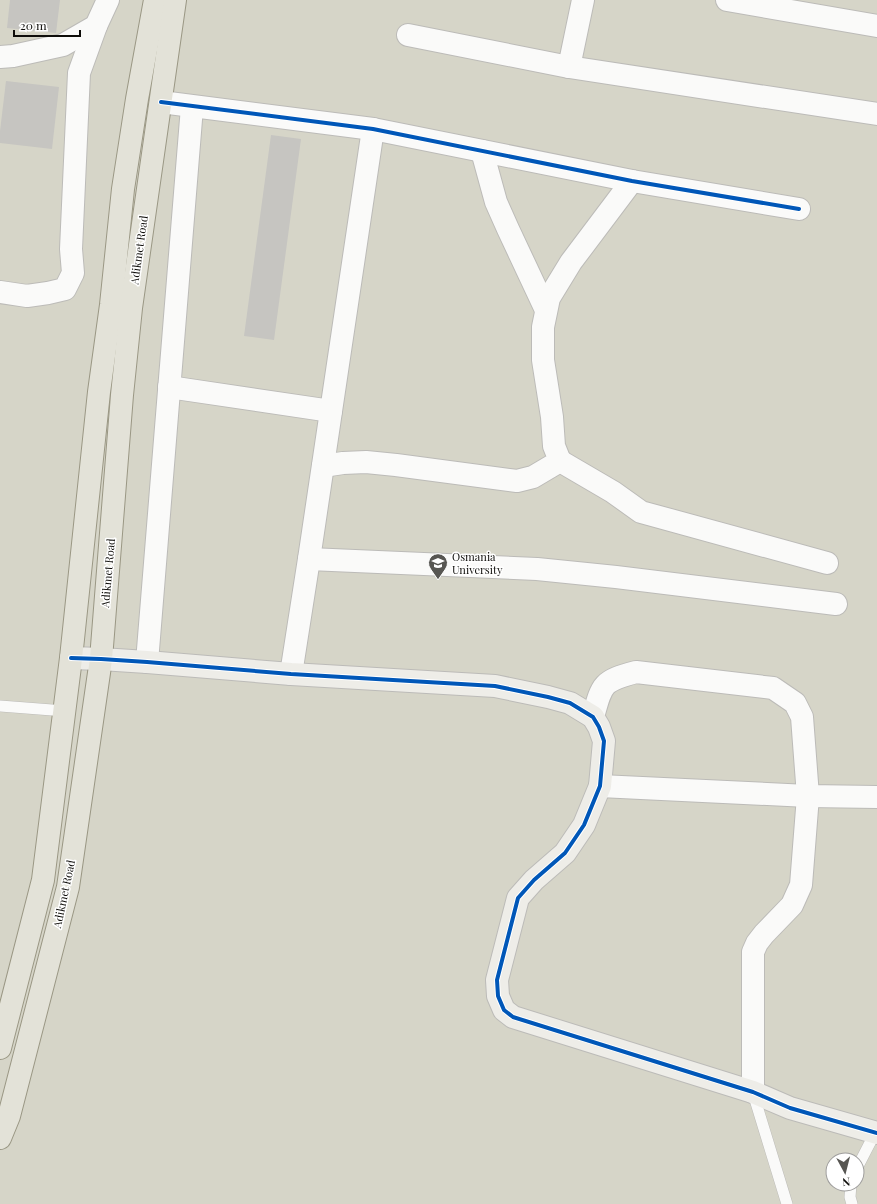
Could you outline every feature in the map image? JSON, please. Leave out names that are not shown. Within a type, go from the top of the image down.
[{"type":"main road","name":"Adikmet Road","points":[[0,1048],[43,880],[65,712],[99,392],[111,305],[123,188],[139,86],[155,0]]},
{"type":"main road","name":"Adikmet Road","points":[[0,1138],[9,1116],[68,888],[101,659],[122,395],[131,308],[175,0]]},
{"type":"street","points":[[0,292],[27,296],[48,294],[65,289],[73,273],[71,249],[79,73],[96,26],[108,0]]},
{"type":"street","points":[[569,67],[583,0]]},
{"type":"street","points":[[727,0],[877,26]]},
{"type":"street","points":[[0,57],[13,56],[63,45],[96,26]]},
{"type":"street","points":[[408,35],[569,67],[877,114]]},
{"type":"street","points":[[161,102],[373,129],[632,181],[799,209]]},
{"type":"street","points":[[147,662],[192,107]]},
{"type":"street","points":[[291,674],[373,129]]},
{"type":"street","points":[[482,151],[496,202],[546,310]]},
{"type":"street","points":[[632,181],[571,262],[549,298],[543,327],[543,360],[552,416],[554,446],[560,461],[613,492],[641,512],[827,563]]},
{"type":"street","points":[[169,387],[331,411]]},
{"type":"street","points":[[323,466],[366,462],[517,481],[534,477],[560,461]]},
{"type":"street","points":[[309,559],[537,569],[836,604]]},
{"type":"street","points":[[71,658],[147,662],[291,674],[495,686],[548,696],[570,703],[593,717],[599,727],[604,741],[600,786],[584,826],[565,853],[534,880],[518,898],[497,980],[498,996],[504,1010],[513,1017],[753,1092],[790,1108],[876,1133]]},
{"type":"street","points":[[593,717],[600,692],[606,684],[616,677],[636,672],[773,688],[795,703],[802,718],[808,796],[801,885],[792,905],[764,934],[757,943],[753,952],[753,1092]]},
{"type":"street","points":[[600,786],[808,796],[877,797]]},
{"type":"lane","points":[[0,706],[65,712]]},
{"type":"lane","points":[[753,1092],[787,1204]]},
{"type":"lane","points":[[865,1153],[876,1133]]},
{"type":"lane","points":[[850,1192],[852,1204]]},
{"type":"shaded area","name":"Osmania University","points":[[0,0],[877,0],[877,1204],[0,1204]]},
{"type":"building","points":[[10,0],[60,0],[56,33],[7,28]]},
{"type":"building","points":[[6,81],[59,87],[52,149],[0,143]]},
{"type":"building","points":[[271,135],[301,139],[274,340],[244,336]]},
{"type":"cycle path","points":[[161,102],[373,129],[632,181],[799,209]]},
{"type":"cycle path","points":[[71,658],[147,662],[291,674],[495,686],[570,703],[593,717],[599,727],[604,741],[600,786],[584,825],[565,853],[534,880],[518,898],[497,980],[498,996],[504,1010],[513,1017],[753,1092],[790,1108],[877,1133]]},
{"type":"place","name":"Osmania University","points":[[438,580]]}]
